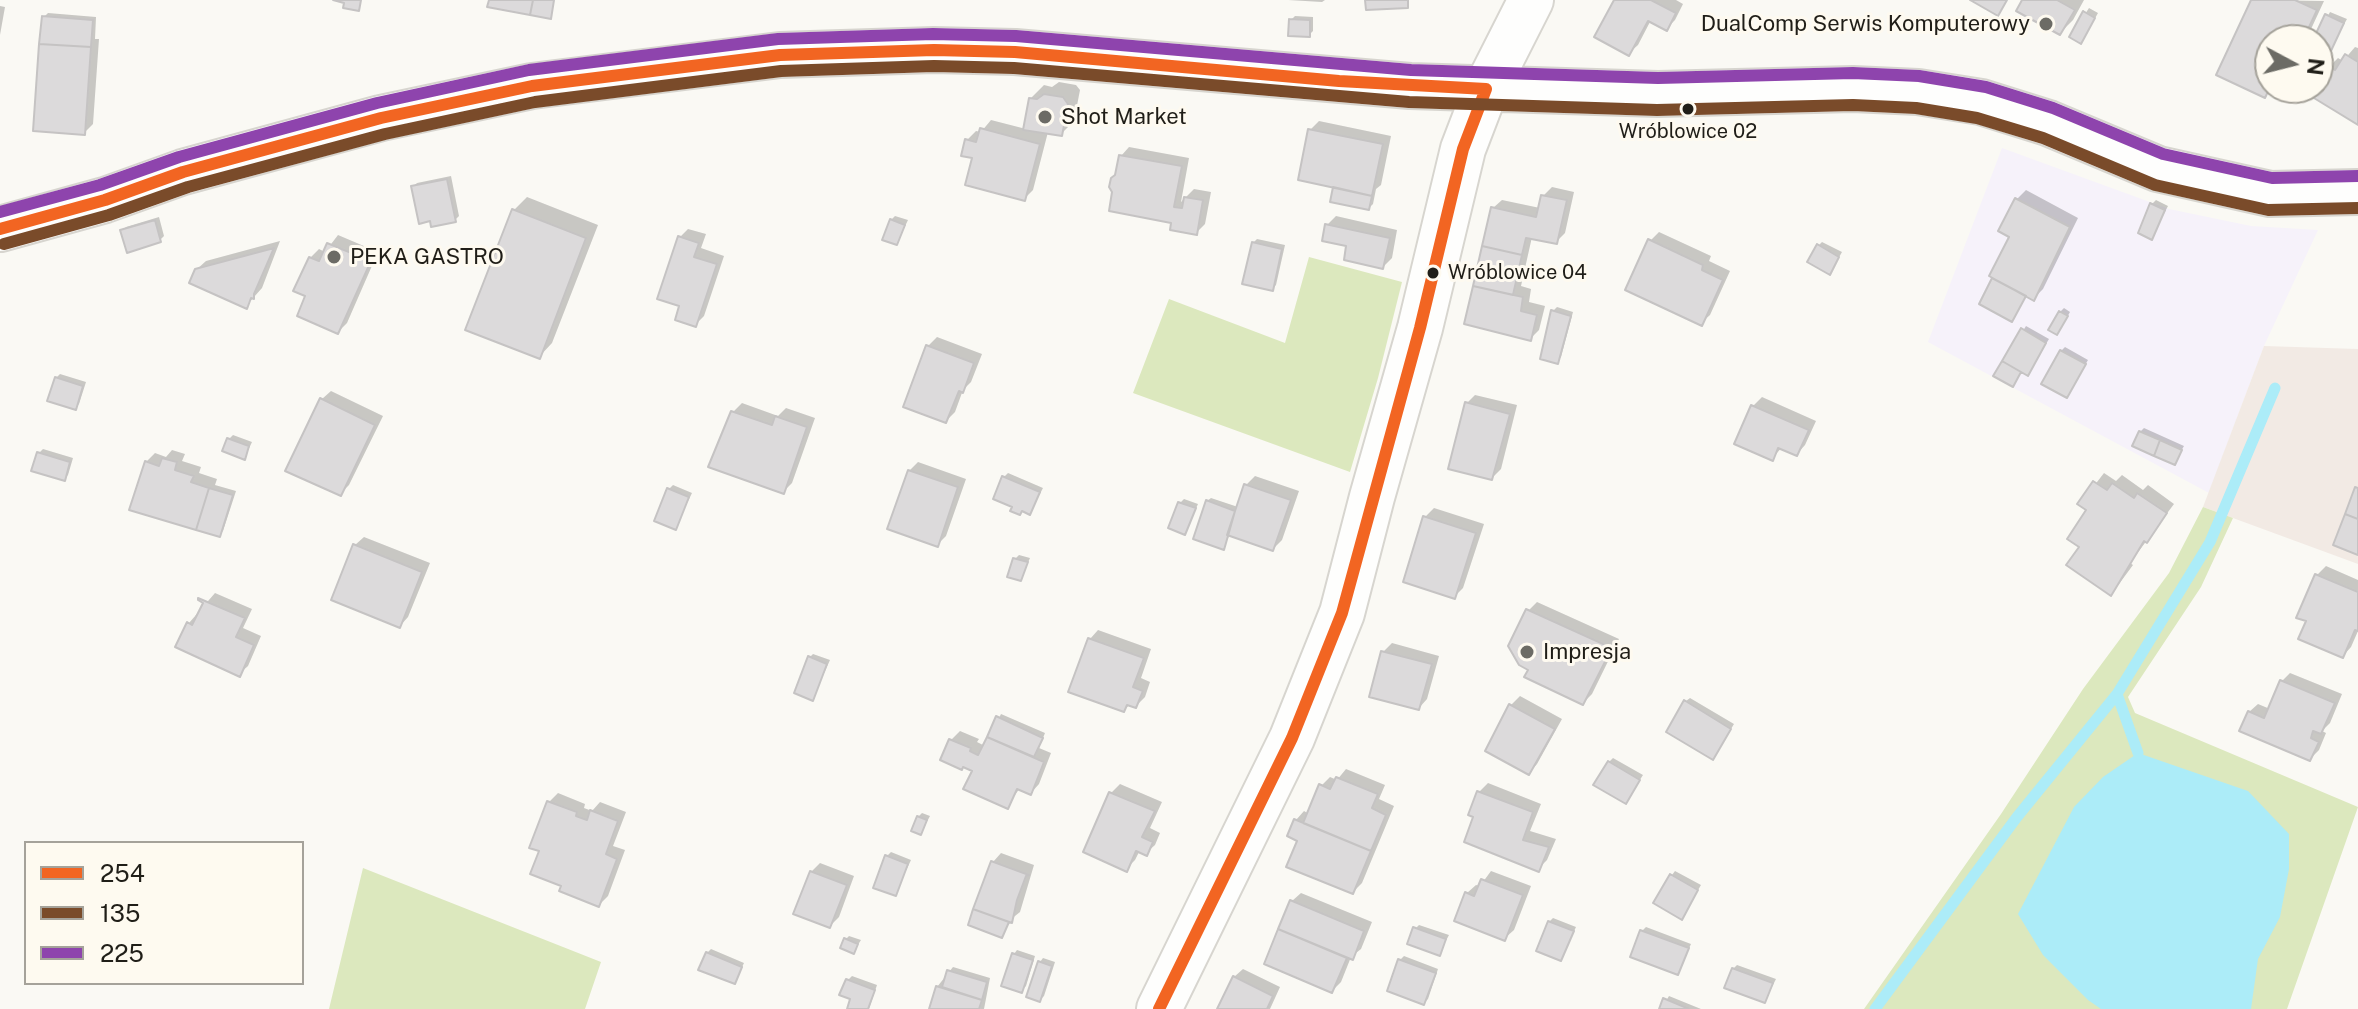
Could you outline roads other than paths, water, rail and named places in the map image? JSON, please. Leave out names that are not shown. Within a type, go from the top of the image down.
[{"type":"street","points":[[1159,1009],[1292,738],[1342,613],[1420,328],[1463,149],[1486,89],[1531,0]]},
{"type":"street","points":[[0,229],[105,200],[183,172],[381,118],[532,86],[780,55],[934,50],[1015,52],[1339,81],[1486,89],[1658,94],[1853,89],[1918,92],[1981,102],[2048,123],[2158,169],[2270,194],[2358,192]]},
{"type":"water","points":[[2138,753],[2248,791],[2289,834],[2289,869],[2280,917],[2258,959],[2251,1009],[2101,1009],[2043,955],[2018,914],[2074,807],[2103,777]]},
{"type":"waterway","points":[[2138,753],[2117,694],[2210,542],[2275,388]]},
{"type":"waterway","points":[[1875,1009],[2017,817],[2117,694]]},
{"type":"place","name":"DualComp Serwis Komputerowy","points":[[2046,24]]},
{"type":"place","name":"Wróblowice 02","points":[[1688,109]]},
{"type":"place","name":"Shot Market","points":[[1045,117]]},
{"type":"place","name":"PEKA GASTRO","points":[[334,257]]},
{"type":"place","name":"Wróblowice 04","points":[[1433,273]]},
{"type":"place","name":"Impresja","points":[[1527,652]]}]
